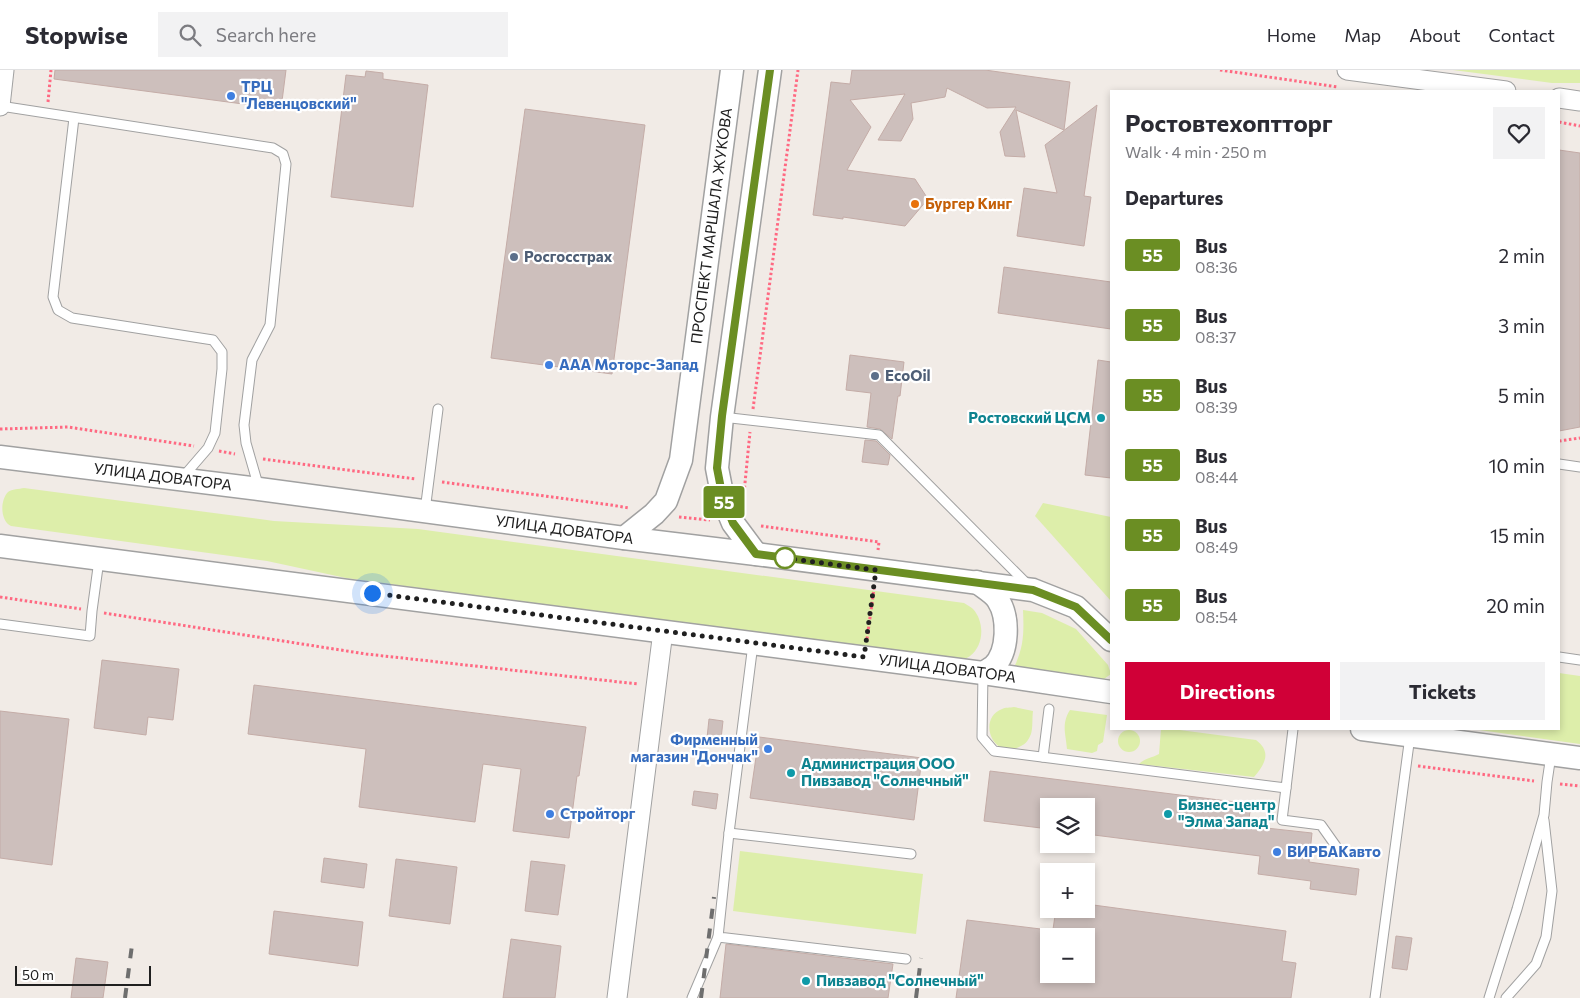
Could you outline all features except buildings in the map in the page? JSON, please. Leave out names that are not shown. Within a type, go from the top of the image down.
[{"type":"street","points":[[0,106],[4,70]]},
{"type":"street","name":"ПРОСПЕКТ МАРШАЛА ЖУКОВА","points":[[624,538],[654,514],[666,501],[681,460],[732,70]]},
{"type":"street","points":[[756,554],[733,523],[723,499],[717,468],[722,416],[770,70]]},
{"type":"street","points":[[1344,78],[1494,90]]},
{"type":"street","points":[[1560,98],[1580,101]]},
{"type":"street","name":"УЛИЦА ДОВАТОРА","points":[[5,463],[181,479],[1033,590],[1076,607],[1110,639]]},
{"type":"street","name":"УЛИЦА ДОВАТОРА","points":[[0,546],[864,657],[1110,692]]},
{"type":"street","points":[[977,582],[998,599],[1006,624],[1005,642],[1001,655],[993,666],[983,673]]},
{"type":"street","points":[[617,998],[663,631]]},
{"type":"street","points":[[1369,730],[1410,736],[1450,735],[1580,758]]},
{"type":"lane","points":[[0,106],[273,148],[283,154],[286,164],[270,325],[252,360],[244,425],[246,443],[259,489]]},
{"type":"lane","points":[[74,118],[53,297],[58,310],[72,318],[213,340],[222,352],[222,370],[215,433],[208,448],[181,479]]},
{"type":"lane","points":[[425,511],[438,409]]},
{"type":"lane","points":[[722,416],[879,434],[1033,590]]},
{"type":"lane","points":[[1560,464],[1580,467]]},
{"type":"lane","points":[[0,624],[90,636],[100,558]]},
{"type":"lane","points":[[692,998],[718,937],[753,643]]},
{"type":"lane","points":[[1560,657],[1580,660]]},
{"type":"lane","points":[[983,673],[982,737],[994,752],[1286,788]]},
{"type":"lane","points":[[1043,758],[1049,709]]},
{"type":"lane","points":[[1293,730],[1282,820],[1321,825],[1338,849]]},
{"type":"lane","points":[[1375,998],[1410,736]]},
{"type":"lane","points":[[1489,998],[1544,815],[1552,754]]},
{"type":"lane","points":[[1506,998],[1536,964],[1546,937],[1552,892],[1544,815]]},
{"type":"lane","points":[[729,834],[911,854]]},
{"type":"lane","points":[[718,937],[906,960]]},
{"type":"path","points":[[47,113],[52,70]]},
{"type":"path","points":[[743,495],[751,420],[798,70]]},
{"type":"path","points":[[1220,70],[1344,78]]},
{"type":"path","points":[[1560,122],[1580,126]]},
{"type":"path","points":[[0,429],[68,427],[208,448],[251,458],[611,505],[654,514],[879,542],[864,657]]},
{"type":"path","points":[[1560,441],[1580,438]]},
{"type":"path","points":[[0,597],[366,654],[656,686]]},
{"type":"path","points":[[1405,765],[1580,786]]},
{"type":"green space","points":[[1453,70],[1580,70],[1580,83],[1552,83]]},
{"type":"green space","points":[[24,488],[274,521],[418,529],[964,603],[977,614],[980,620],[981,634],[975,652],[959,661],[346,578],[267,561],[11,526],[5,520],[2,510],[5,496],[10,491]]},
{"type":"green space","points":[[1043,503],[1110,517],[1110,600],[1035,516]]},
{"type":"green space","points":[[1023,610],[1042,613],[1076,629],[1108,665],[1110,675],[1104,679],[1091,679],[1014,667],[1023,639]]},
{"type":"green space","points":[[1560,673],[1580,676],[1580,744],[1479,730],[1560,730]]},
{"type":"green space","points":[[1014,707],[1033,711],[1031,734],[1023,745],[1011,749],[1003,748],[996,744],[992,737],[989,729],[990,721],[994,714],[1002,709]]},
{"type":"green space","points":[[1070,710],[1107,715],[1103,742],[1098,745],[1097,751],[1092,753],[1067,749],[1065,725]]},
{"type":"green space","points":[[1129,730],[1137,733],[1140,741],[1137,749],[1129,752],[1121,749],[1118,741],[1121,733]]},
{"type":"green space","points":[[1161,730],[1180,730],[1256,740],[1264,749],[1265,758],[1264,763],[1254,777],[1139,764],[1159,754]]},
{"type":"green space","points":[[740,851],[923,874],[916,934],[733,911]]},
{"type":"railway","points":[[701,998],[714,897]]},
{"type":"railway","points":[[125,998],[132,945]]},
{"type":"railway","points":[[916,998],[921,958]]},
{"type":"bus line","name":"55","points":[[770,70],[722,416],[717,468],[723,499],[733,523],[756,554],[1033,590],[1076,607],[1110,639]]},
{"type":"place","name":"ТРЦ \"Левенцовский\"","points":[[231,96]]},
{"type":"place","name":"Бургер Кинг","points":[[915,204]]},
{"type":"place","name":"Росгосстрах","points":[[514,257]]},
{"type":"place","name":"ААА Моторс-Запад","points":[[549,365]]},
{"type":"place","name":"EcoOil","points":[[875,376]]},
{"type":"place","name":"Ростовский ЦСМ","points":[[1101,418]]},
{"type":"place","name":"Фирменный магазин \"Дончак\"","points":[[768,749]]},
{"type":"place","name":"Администрация ООО Пивзавод \"Солнечный\"","points":[[791,773]]},
{"type":"place","name":"Стройторг","points":[[550,814]]},
{"type":"place","name":"Бизнес-центр \"Элма Запад\"","points":[[1168,814]]},
{"type":"place","name":"ВИРБАКавто","points":[[1277,852]]},
{"type":"place","name":"Пивзавод \"Солнечный\"","points":[[806,981]]},
{"type":"route","points":[[372,593],[864,657],[876,570],[785,558]]}]
